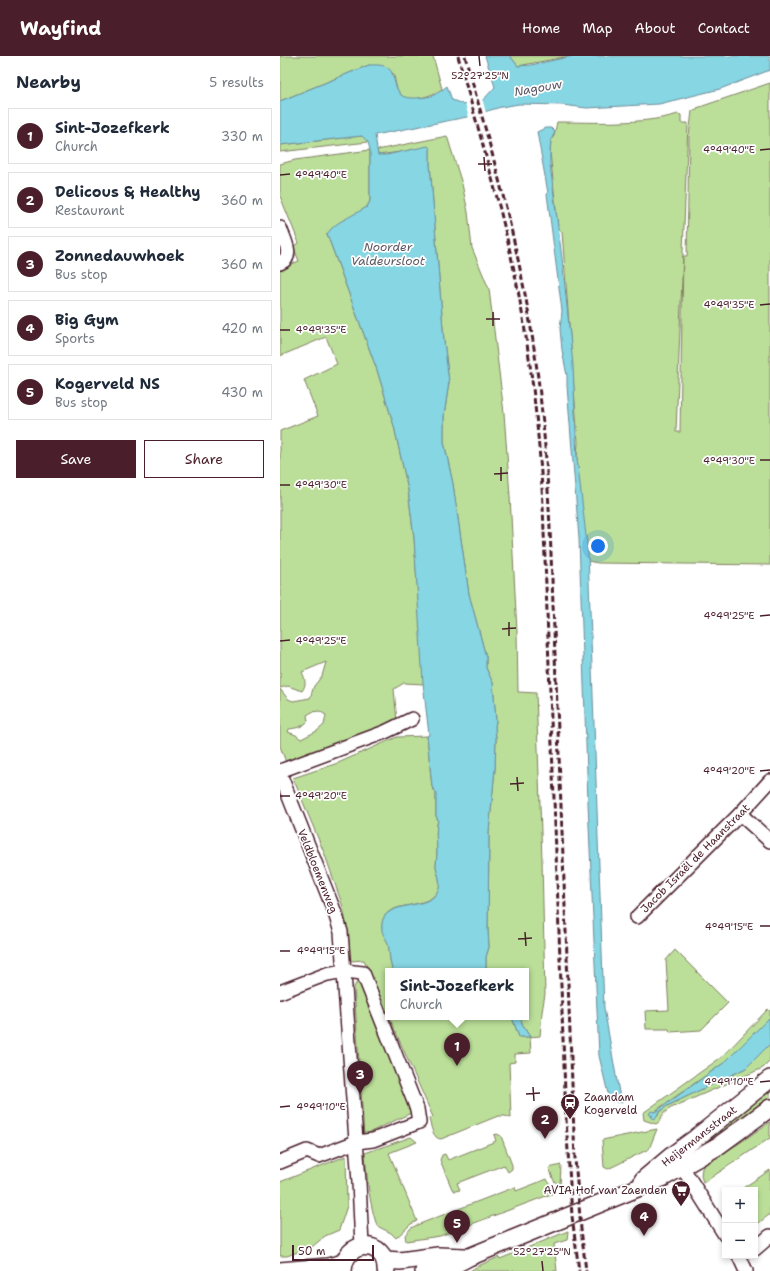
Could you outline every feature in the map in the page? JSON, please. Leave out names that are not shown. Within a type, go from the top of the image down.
[{"type":"main road","name":"Heijermansstraat","points":[[678,1160],[696,1138],[770,1079]]},
{"type":"main road","name":"Heijermansstraat","points":[[424,1271],[450,1267],[469,1257],[628,1192],[650,1175],[678,1160],[718,1146],[770,1108]]},
{"type":"main road","points":[[280,1271],[343,1267],[349,1253],[362,1246],[374,1248],[383,1256],[386,1266]]},
{"type":"main road","name":"Heijermansstraat","points":[[386,1266],[400,1260],[438,1256],[469,1257]]},
{"type":"street","points":[[280,228],[288,252],[288,258],[284,262],[280,263]]},
{"type":"street","points":[[280,771],[385,732],[412,719]]},
{"type":"street","name":"Veldbloemenweg","points":[[280,774],[285,800],[335,913],[341,932],[362,1246]]},
{"type":"street","name":"Jacob Israël de Haanstraat","points":[[636,917],[740,814],[770,781]]},
{"type":"street","points":[[740,814],[770,841]]},
{"type":"street","points":[[280,992],[327,974],[344,971],[363,973],[417,1109],[419,1122],[373,1140],[356,1142],[319,1156],[307,1151],[280,1162]]},
{"type":"street","points":[[678,1160],[722,1230]]},
{"type":"street","points":[[758,1246],[770,1236]]},
{"type":"green space","points":[[280,56],[433,56],[442,89],[422,98],[405,98],[398,91],[394,74],[369,65],[280,101]]},
{"type":"green space","points":[[510,56],[570,56],[518,66]]},
{"type":"green space","points":[[770,83],[770,565],[598,563],[587,561],[577,458],[578,442],[562,232],[558,229],[550,152],[551,140],[554,136],[557,122],[634,121],[664,118],[678,114],[681,115],[681,123],[688,123],[676,432],[680,432],[683,256],[687,256],[689,136],[692,111]]},
{"type":"green space","points":[[362,136],[368,142],[280,152],[280,145]]},
{"type":"green space","points":[[447,136],[462,184],[468,212],[472,248],[489,289],[504,413],[510,496],[517,632],[518,692],[536,693],[545,994],[540,1036],[530,1037],[521,1020],[529,1020],[529,968],[486,968],[486,957],[489,947],[489,832],[495,769],[496,721],[493,683],[486,668],[486,657],[469,594],[453,484],[444,442],[444,416],[449,382],[444,341],[430,148],[378,155],[377,150]]},
{"type":"green space","points":[[370,150],[370,201],[367,207],[327,234],[377,370],[394,426],[408,490],[414,538],[424,684],[404,683],[394,689],[397,722],[287,765],[280,746],[280,689],[288,699],[293,701],[310,698],[314,686],[322,676],[326,662],[302,672],[305,686],[302,691],[288,686],[280,688],[280,431],[318,416],[304,380],[337,364],[326,337],[280,356],[280,269],[299,261],[293,246],[299,243],[280,196],[280,164],[295,160]],"holes":[[[319,711],[326,715],[324,725],[317,731],[301,739],[288,732],[289,729],[304,725],[308,721],[307,715],[312,712]]]},
{"type":"green space","points":[[427,736],[432,787],[436,793],[436,816],[438,820],[436,832],[436,866],[440,885],[439,889],[432,898],[424,902],[397,908],[384,916],[382,929],[388,944],[392,968],[385,968],[385,1008],[364,960],[351,961],[343,907],[325,855],[293,778],[338,763],[397,737]]},
{"type":"green space","points":[[675,950],[728,1003],[701,1030],[670,1032],[669,1029],[646,1029],[645,1011],[669,1010],[666,960]]},
{"type":"green space","points":[[357,982],[362,985],[411,1113],[364,1135],[354,987]]},
{"type":"green space","points":[[768,1009],[770,1011],[770,1019],[769,1018],[725,1062],[655,1111],[651,1117],[658,1116],[659,1112],[667,1106],[746,1068],[770,1044],[770,1061],[763,1068],[671,1108],[664,1113],[659,1122],[656,1124],[644,1120],[643,1113],[723,1056]]},
{"type":"green space","points":[[390,1020],[513,1020],[519,1037],[530,1037],[531,1053],[515,1054],[515,1062],[509,1063],[511,1118],[498,1116],[441,1139],[436,1137],[429,1119],[433,1117]]},
{"type":"green space","points":[[770,1091],[770,1102],[701,1152],[697,1146]]},
{"type":"green space","points":[[770,1122],[770,1138],[703,1183],[701,1175],[702,1168],[707,1162],[738,1144]]},
{"type":"green space","points":[[657,1129],[649,1149],[608,1169],[604,1167],[602,1140]]},
{"type":"green space","points":[[497,1134],[501,1136],[512,1165],[512,1169],[508,1172],[504,1165],[457,1183],[460,1190],[455,1191],[452,1189],[440,1160],[442,1155],[445,1154],[448,1160],[496,1141],[494,1135]]},
{"type":"green space","points":[[411,1137],[417,1142],[389,1153],[417,1221],[411,1224],[396,1238],[391,1233],[377,1226],[370,1199],[365,1153]]},
{"type":"green space","points":[[346,1156],[347,1206],[339,1230],[325,1236],[312,1247],[287,1256],[280,1256],[280,1182]]},
{"type":"green space","points":[[561,1165],[560,1186],[554,1181],[549,1168]]},
{"type":"green space","points":[[770,1170],[770,1214],[758,1224],[758,1187],[744,1187]]},
{"type":"green space","points":[[547,1179],[554,1193],[440,1236],[406,1241],[405,1235],[411,1228],[417,1225],[515,1187],[516,1191]]},
{"type":"green space","points":[[568,1231],[567,1240],[554,1244],[557,1271],[470,1271],[499,1257],[500,1259]]},
{"type":"water","name":"Noorder Valdeursloot","points":[[485,56],[510,56],[518,66],[531,65],[573,56],[770,56],[770,70],[720,89],[659,104],[587,108],[562,105],[519,104],[501,107],[467,117],[375,135],[378,155],[386,155],[428,146],[430,148],[444,341],[449,382],[444,416],[444,442],[453,484],[469,594],[486,657],[486,668],[493,683],[496,721],[495,769],[489,832],[489,947],[486,957],[486,968],[392,968],[387,940],[382,932],[383,920],[387,913],[394,909],[431,899],[437,893],[440,882],[436,866],[436,832],[438,820],[436,816],[436,793],[432,787],[427,736],[429,735],[423,683],[414,538],[408,490],[394,426],[377,370],[327,234],[338,223],[367,207],[370,201],[370,150],[368,142],[362,136],[280,145],[280,101],[369,65],[379,65],[390,69],[397,89],[401,95],[407,98],[422,98],[431,96],[447,86],[452,100],[463,105],[485,99],[495,87]]},
{"type":"water","points":[[545,128],[551,128],[555,132],[551,140],[550,164],[562,258],[573,365],[577,458],[588,553],[604,1008],[620,1098],[624,1099],[622,1103],[618,1101],[618,1103],[609,1098],[599,1056],[588,803],[579,539],[567,376],[560,329],[562,311],[548,193],[537,132]]},
{"type":"water","points":[[769,1018],[770,1044],[746,1068],[667,1106],[659,1112],[655,1119],[651,1118],[651,1116],[653,1116],[649,1114],[651,1111],[655,1112],[725,1062]]},
{"type":"water","points":[[513,1020],[521,1020],[530,1037],[519,1037]]},
{"type":"pier","points":[[482,98],[486,113],[469,118],[465,103]]},
{"type":"railway","points":[[458,56],[490,170],[511,256],[526,340],[537,422],[543,505],[566,1119],[572,1216],[579,1271]]},
{"type":"railway","points":[[465,56],[499,180],[521,274],[537,367],[544,430],[550,523],[575,1159],[586,1271]]},
{"type":"place","name":"Sint-Jozefkerk","points":[[457,1066]]},
{"type":"place","name":"Zonnedauwhoek","points":[[360,1094]]},
{"type":"place","name":"Zaandam Kogerveld","points":[[570,1120]]},
{"type":"place","name":"Delicous & Healthy","points":[[545,1139]]},
{"type":"place","name":"AVIA Hof van Zaenden","points":[[681,1207]]},
{"type":"place","name":"Big Gym","points":[[644,1236]]},
{"type":"place","name":"Kogerveld NS","points":[[457,1243]]},
{"type":"water label","name":"Nagouw","points":[[538,88]]}]
